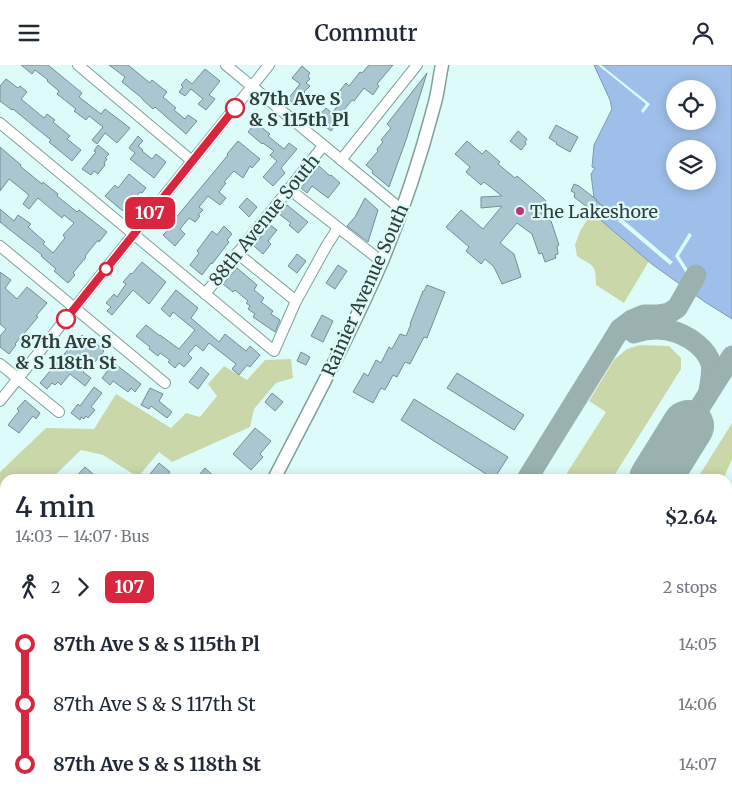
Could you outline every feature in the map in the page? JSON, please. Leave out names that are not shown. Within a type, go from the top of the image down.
[{"type":"main road","name":"Rainier Avenue South","points":[[277,474],[348,333],[402,210],[435,104],[442,65]]},
{"type":"street","points":[[78,65],[192,161]]},
{"type":"street","points":[[226,65],[402,210]]},
{"type":"street","points":[[0,401],[269,65]]},
{"type":"street","name":"88th Avenue South","points":[[341,160],[417,65]]},
{"type":"street","points":[[0,123],[274,351],[296,301],[338,228]]},
{"type":"street","name":"88th Avenue South","points":[[205,294],[323,146]]},
{"type":"street","points":[[289,189],[381,261]]},
{"type":"street","points":[[0,245],[165,383]]},
{"type":"street","points":[[237,253],[296,301]]},
{"type":"street","points":[[0,364],[59,412]]},
{"type":"green space","points":[[596,215],[649,261],[624,303],[596,285],[593,267],[577,256],[575,245],[580,231],[588,219]]},
{"type":"green space","points":[[640,345],[669,346],[681,358],[681,369],[615,474],[567,474],[606,412],[589,401],[614,360],[627,349]]},
{"type":"green space","points":[[291,359],[293,378],[276,383],[254,409],[250,427],[172,462],[159,452],[141,474],[133,474],[103,455],[81,450],[56,474],[0,474],[46,428],[94,429],[116,394],[171,428],[186,413],[200,417],[217,396],[208,384],[224,366],[247,380],[265,360]]},
{"type":"green space","points":[[732,423],[732,459],[725,474],[700,474]]},
{"type":"water","points":[[594,65],[732,65],[732,319],[653,265],[589,210],[594,198],[591,174],[595,168],[592,167],[594,145],[612,109],[610,100]]},
{"type":"pier","points":[[598,65],[601,65],[650,104],[643,113],[641,111],[646,104]]},
{"type":"pier","points":[[621,218],[673,262],[670,265],[618,221]]},
{"type":"pier","points":[[689,233],[692,235],[679,256],[690,273],[685,280],[682,279],[686,273],[675,256]]},
{"type":"building","points":[[21,65],[48,65],[82,93],[79,97],[101,114],[105,109],[130,128],[117,143],[105,133],[97,144],[92,140],[103,127],[89,116],[86,120],[74,111],[76,109],[57,94],[59,91],[48,80],[35,70],[32,74]]},
{"type":"building","points":[[109,65],[128,65],[150,83],[152,80],[167,92],[163,97],[176,108],[174,110],[185,119],[188,115],[197,121],[186,134],[122,82],[125,77]]},
{"type":"building","points":[[369,65],[393,65],[377,84],[379,86],[373,95],[364,88],[338,117],[340,119],[331,131],[316,119],[326,108],[332,113],[340,103],[334,98],[346,83],[349,86],[360,72],[362,73]]},
{"type":"building","points":[[302,66],[310,73],[308,76],[310,79],[306,83],[310,86],[296,105],[288,99],[300,84],[292,78]]},
{"type":"building","points":[[205,69],[220,81],[209,95],[215,99],[206,110],[198,104],[203,99],[191,89],[185,96],[179,92],[183,87],[181,85],[186,79],[192,84]]},
{"type":"building","points":[[427,73],[389,187],[372,173],[373,171],[366,165],[378,151],[377,149],[383,142],[381,140],[391,128],[387,124]]},
{"type":"building","points":[[6,79],[27,92],[21,99],[44,118],[47,114],[55,120],[53,122],[70,136],[67,139],[81,150],[72,161],[49,142],[51,140],[13,109],[0,101],[0,86]]},
{"type":"building","points":[[256,122],[270,134],[268,136],[284,149],[289,143],[297,149],[281,168],[285,173],[273,186],[263,177],[277,161],[270,155],[274,151],[248,132]]},
{"type":"building","points":[[556,125],[578,137],[570,152],[549,138]]},
{"type":"building","points":[[518,131],[527,139],[526,144],[521,150],[510,141]]},
{"type":"building","points":[[138,136],[143,141],[138,146],[142,151],[152,159],[156,154],[166,162],[154,178],[130,159],[135,153],[129,148]]},
{"type":"building","points":[[238,141],[260,159],[252,168],[250,166],[243,178],[234,171],[224,182],[226,183],[219,192],[226,198],[220,205],[208,196],[199,207],[203,210],[195,222],[189,218],[180,229],[185,234],[175,246],[163,235],[169,229],[166,226],[174,220]]},
{"type":"building","name":"The Lakeshore","points":[[467,141],[482,154],[486,150],[500,162],[498,164],[515,178],[517,176],[546,201],[542,214],[551,221],[559,245],[557,246],[558,254],[555,255],[556,258],[545,262],[542,253],[539,254],[532,234],[517,223],[500,243],[514,254],[521,277],[502,284],[494,267],[485,259],[481,264],[466,251],[469,247],[446,227],[461,210],[483,229],[502,206],[481,208],[481,197],[502,196],[484,182],[481,185],[466,172],[470,167],[455,154]]},
{"type":"building","points":[[98,145],[109,154],[105,158],[107,159],[104,163],[105,165],[98,174],[94,171],[91,175],[82,169],[96,152],[94,151]]},
{"type":"building","points":[[0,147],[20,166],[58,194],[57,196],[77,212],[79,210],[107,232],[85,256],[73,273],[75,275],[68,283],[54,271],[56,269],[42,255],[0,222],[0,209],[14,221],[18,215],[31,224],[28,227],[45,242],[43,244],[53,253],[65,238],[63,235],[74,223],[64,215],[62,218],[38,198],[29,209],[23,204],[29,195],[9,179],[0,191]]},
{"type":"building","points":[[319,166],[340,183],[328,198],[312,186],[307,193],[301,188]]},
{"type":"building","points":[[129,174],[146,188],[142,193],[140,192],[124,212],[105,196],[115,185],[118,188]]},
{"type":"building","points":[[574,184],[603,206],[596,214],[574,197],[575,193],[571,191]]},
{"type":"building","points":[[247,198],[257,207],[249,217],[239,207]]},
{"type":"building","points":[[365,198],[378,210],[368,242],[347,226],[355,217]]},
{"type":"building","points":[[287,205],[308,222],[298,233],[289,225],[291,223],[279,214]]},
{"type":"building","points":[[270,225],[277,230],[268,241],[271,244],[263,254],[254,246]]},
{"type":"building","points":[[224,226],[232,234],[227,240],[229,242],[202,275],[190,265],[199,253],[197,251],[212,231],[217,235]]},
{"type":"building","points":[[297,254],[306,261],[297,273],[288,266]]},
{"type":"building","points":[[142,262],[166,282],[149,304],[133,290],[112,315],[107,311],[111,307],[106,303],[114,294],[117,297],[126,284],[123,282]]},
{"type":"building","points":[[338,265],[347,271],[335,289],[326,283]]},
{"type":"building","points":[[237,268],[257,285],[254,290],[264,298],[261,302],[273,311],[271,314],[280,320],[275,332],[253,317],[255,314],[248,309],[250,306],[246,303],[248,301],[235,290],[233,292],[223,284]]},
{"type":"building","points":[[0,272],[11,280],[5,288],[17,299],[27,287],[47,303],[9,354],[0,347],[0,336],[6,329],[0,324]]},
{"type":"building","points":[[427,285],[445,292],[427,338],[424,337],[410,364],[405,362],[397,377],[393,375],[385,390],[381,388],[373,403],[353,392],[364,373],[368,376],[376,360],[381,363],[389,347],[392,349],[400,334],[406,336]]},
{"type":"building","points":[[176,290],[198,308],[191,318],[219,342],[225,334],[246,351],[250,346],[260,355],[250,367],[247,365],[239,375],[232,369],[236,364],[209,343],[203,351],[196,345],[188,354],[192,358],[184,367],[179,363],[175,368],[168,362],[170,360],[160,353],[158,356],[136,336],[146,325],[179,349],[195,330],[173,312],[170,317],[161,309]]},
{"type":"building","points":[[322,315],[333,321],[323,342],[311,336]]},
{"type":"building","points":[[82,335],[94,346],[96,343],[104,351],[83,372],[91,378],[85,386],[70,374],[61,385],[58,382],[55,385],[52,383],[47,389],[40,383]]},
{"type":"building","points":[[301,352],[310,357],[306,365],[297,361]]},
{"type":"building","points":[[114,363],[141,384],[135,392],[131,388],[128,392],[113,381],[110,385],[102,378]]},
{"type":"building","points":[[201,367],[209,374],[198,389],[189,382]]},
{"type":"building","points":[[457,373],[524,415],[514,430],[447,388]]},
{"type":"building","points":[[94,387],[102,393],[91,407],[95,410],[88,418],[86,416],[84,419],[81,417],[80,420],[71,413],[78,404],[80,406]]},
{"type":"building","points":[[150,388],[163,394],[159,401],[172,412],[167,418],[151,406],[149,409],[141,405]]},
{"type":"building","points":[[272,393],[283,402],[275,411],[265,402]]},
{"type":"building","points":[[414,399],[508,457],[497,474],[486,474],[401,420]]},
{"type":"building","points":[[25,400],[40,413],[36,419],[33,416],[19,433],[8,425],[19,411],[17,409]]},
{"type":"building","points":[[255,428],[271,441],[260,454],[263,457],[251,470],[233,454]]},
{"type":"building","points":[[159,463],[170,472],[169,474],[150,474]]},
{"type":"building","points":[[85,467],[93,474],[79,474]]},
{"type":"building","points":[[205,468],[212,474],[200,474]]},
{"type":"taxiway","points":[[530,474],[620,329],[632,320],[644,315],[669,313],[677,308],[696,275]]},
{"type":"taxiway","points":[[634,333],[651,329],[667,330],[683,335],[697,344],[706,353],[711,364],[712,374],[709,391]]},
{"type":"taxiway","points":[[688,426],[732,356]]},
{"type":"runway","points":[[658,474],[688,426]]},
{"type":"bus line","name":"107","points":[[66,319],[235,108]]},
{"type":"place","name":"87th Ave S & S 115th Pl","points":[[235,108]]},
{"type":"place","name":"The Lakeshore","points":[[520,211]]},
{"type":"place","name":"87th Ave S & S 118th St","points":[[66,319]]}]
